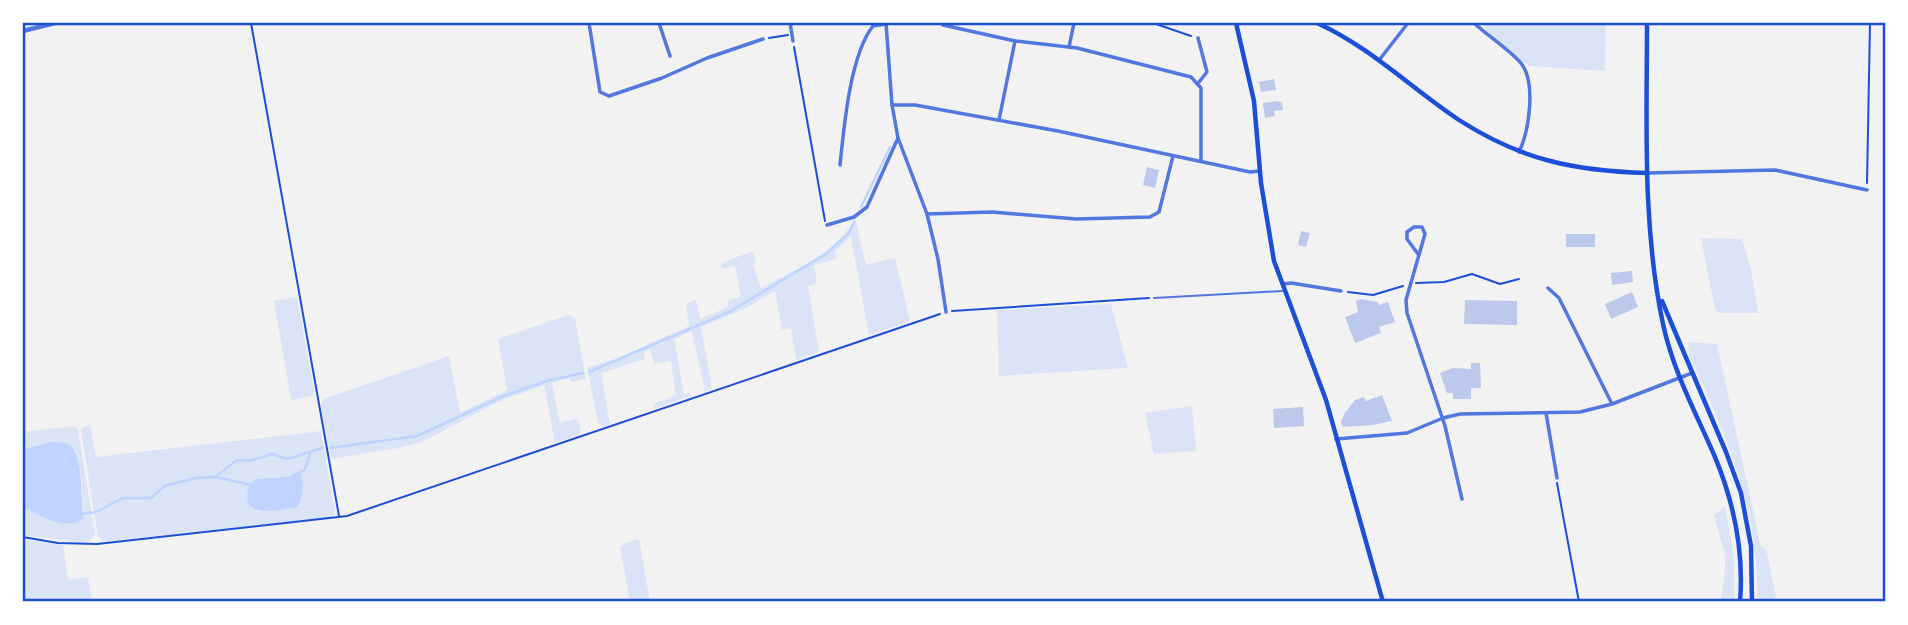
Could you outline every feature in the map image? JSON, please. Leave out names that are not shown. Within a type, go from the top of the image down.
[{"type":"main road","points":[[1236,23],[1254,101],[1269,243],[1317,375],[1383,602]]},
{"type":"main road","points":[[1317,23],[1337,32],[1380,59],[1459,120],[1519,152],[1565,166],[1647,173]]},
{"type":"main road","points":[[1647,23],[1647,173],[1651,254],[1663,325],[1679,378],[1715,458],[1731,506],[1740,558],[1740,602]]},
{"type":"main road","points":[[1658,293],[1741,493],[1751,546],[1752,602]]},
{"type":"street","points":[[23,31],[55,23]]},
{"type":"street","points":[[589,23],[600,92],[608,96],[763,39]]},
{"type":"street","points":[[659,23],[670,56]]},
{"type":"street","points":[[790,23],[793,41]]},
{"type":"street","points":[[1069,47],[1074,23]]},
{"type":"street","points":[[1380,59],[1408,23]]},
{"type":"street","points":[[1474,23],[1520,62],[1526,72],[1529,81],[1528,125],[1519,152]]},
{"type":"street","points":[[840,165],[845,108],[867,33],[873,26],[886,24],[892,106],[898,138],[927,214],[938,259],[946,312]]},
{"type":"street","points":[[943,24],[1015,41],[1069,47],[1191,77],[1199,82],[1201,88],[1201,161]]},
{"type":"street","points":[[1198,38],[1207,72],[1199,82]]},
{"type":"street","points":[[999,120],[1015,41]]},
{"type":"street","points":[[892,106],[915,105],[1250,172],[1261,171]]},
{"type":"street","points":[[827,225],[854,217],[867,206],[898,138]]},
{"type":"street","points":[[927,214],[992,212],[1076,219],[1150,217],[1159,212],[1173,155]]},
{"type":"street","points":[[1647,173],[1776,170],[1867,190]]},
{"type":"street","points":[[1418,254],[1407,239],[1407,233],[1413,227],[1422,227],[1425,234],[1406,300],[1406,313],[1443,418],[1462,499]]},
{"type":"street","points":[[1283,284],[1341,291]]},
{"type":"street","points":[[1548,288],[1564,306],[1602,389],[1612,404]]},
{"type":"street","points":[[1336,439],[1408,433],[1460,414],[1580,412],[1612,404],[1692,373]]},
{"type":"street","points":[[1546,413],[1558,478]]},
{"type":"lane","points":[[1154,298],[1286,290]]},
{"type":"path","points":[[251,23],[339,517]]},
{"type":"path","points":[[1153,23],[1198,38]]},
{"type":"path","points":[[1867,190],[1870,23]]},
{"type":"path","points":[[763,39],[792,35]]},
{"type":"path","points":[[793,41],[827,225]]},
{"type":"path","points":[[1341,291],[1373,295],[1410,284],[1444,282],[1472,274],[1500,284],[1519,279]]},
{"type":"path","points":[[23,537],[97,544],[339,517],[946,312],[1154,298]]},
{"type":"path","points":[[1558,478],[1579,602]]},
{"type":"shaded area","points":[[1483,23],[1606,23],[1605,71],[1529,66],[1489,36]]},
{"type":"shaded area","points":[[855,218],[866,265],[895,258],[910,321],[869,335],[851,237],[835,251],[836,259],[814,265],[817,283],[808,286],[819,352],[796,360],[791,328],[782,330],[775,291],[744,309],[701,327],[712,389],[705,392],[692,331],[674,339],[684,394],[690,393],[691,396],[654,409],[653,404],[676,395],[671,361],[654,364],[650,349],[644,352],[645,359],[601,373],[610,425],[604,427],[598,423],[587,368],[616,359],[689,326],[686,304],[696,299],[700,319],[728,307],[727,301],[741,296],[735,266],[722,269],[721,263],[753,251],[756,263],[753,265],[761,288],[826,251]]},
{"type":"shaded area","points":[[1701,238],[1742,239],[1751,269],[1758,313],[1719,313],[1715,310]]},
{"type":"shaded area","points":[[297,297],[314,391],[312,396],[291,400],[274,301]]},
{"type":"shaded area","points":[[1111,304],[1128,368],[999,376],[997,310]]},
{"type":"shaded area","points":[[569,315],[575,318],[586,379],[571,382],[570,378],[552,383],[560,423],[578,418],[581,434],[555,443],[544,385],[498,402],[422,442],[331,459],[321,406],[326,398],[449,356],[460,413],[507,390],[498,339]]},
{"type":"shaded area","points":[[1688,342],[1717,344],[1761,547],[1766,549],[1777,602],[1757,602],[1753,536],[1747,505],[1728,445],[1689,355]]},
{"type":"shaded area","points":[[1192,406],[1196,451],[1154,454],[1145,413]]},
{"type":"shaded area","points":[[90,425],[96,457],[321,431],[334,515],[329,518],[102,540],[98,536],[81,431]]},
{"type":"shaded area","points":[[74,426],[78,430],[95,535],[87,543],[23,535],[23,507],[57,522],[83,519],[82,483],[75,450],[51,442],[23,449],[23,432]]},
{"type":"shaded area","points":[[1725,506],[1734,556],[1734,602],[1721,602],[1725,555],[1714,515]]},
{"type":"shaded area","points":[[23,539],[63,545],[68,580],[88,577],[92,602],[23,602]]},
{"type":"shaded area","points":[[639,539],[650,602],[630,602],[620,547]]},
{"type":"water","points":[[51,442],[68,444],[77,457],[83,519],[76,522],[53,521],[23,507],[23,449]]},
{"type":"water","points":[[297,472],[301,474],[303,487],[298,507],[263,511],[250,505],[247,496],[255,479],[288,477]]},
{"type":"building","points":[[1274,79],[1276,90],[1261,92],[1259,82]]},
{"type":"building","points":[[1282,102],[1283,110],[1274,111],[1275,116],[1265,118],[1263,103]]},
{"type":"building","points":[[1147,167],[1159,170],[1155,188],[1143,185]]},
{"type":"building","points":[[1301,231],[1310,233],[1306,247],[1298,245]]},
{"type":"building","points":[[1566,234],[1595,234],[1595,247],[1566,247]]},
{"type":"building","points":[[1632,271],[1633,282],[1612,285],[1611,273]]},
{"type":"building","points":[[1632,292],[1638,307],[1611,319],[1605,304]]},
{"type":"building","points":[[1361,299],[1378,302],[1379,305],[1388,302],[1395,322],[1379,327],[1381,333],[1355,343],[1345,317],[1358,312],[1356,301]]},
{"type":"building","points":[[1465,300],[1517,301],[1517,325],[1464,324]]},
{"type":"building","points":[[1471,363],[1480,363],[1481,388],[1471,388],[1471,399],[1453,399],[1453,393],[1447,393],[1440,373],[1453,368],[1471,369]]},
{"type":"building","points":[[1382,395],[1392,421],[1343,427],[1341,422],[1344,414],[1355,400],[1364,397],[1366,401]]},
{"type":"building","points":[[1303,407],[1304,426],[1274,428],[1273,409]]},
{"type":"waterway","points":[[861,207],[890,147]]},
{"type":"waterway","points":[[589,372],[729,312],[826,254],[849,233],[854,222]]},
{"type":"waterway","points":[[330,448],[417,436],[506,395],[547,381],[583,373]]},
{"type":"waterway","points":[[81,514],[96,512],[123,498],[151,498],[165,486],[195,478],[215,477],[237,460],[249,461],[272,454],[287,459],[323,448]]},
{"type":"waterway","points":[[297,475],[305,469],[310,453]]},
{"type":"waterway","points":[[215,477],[252,485]]}]
